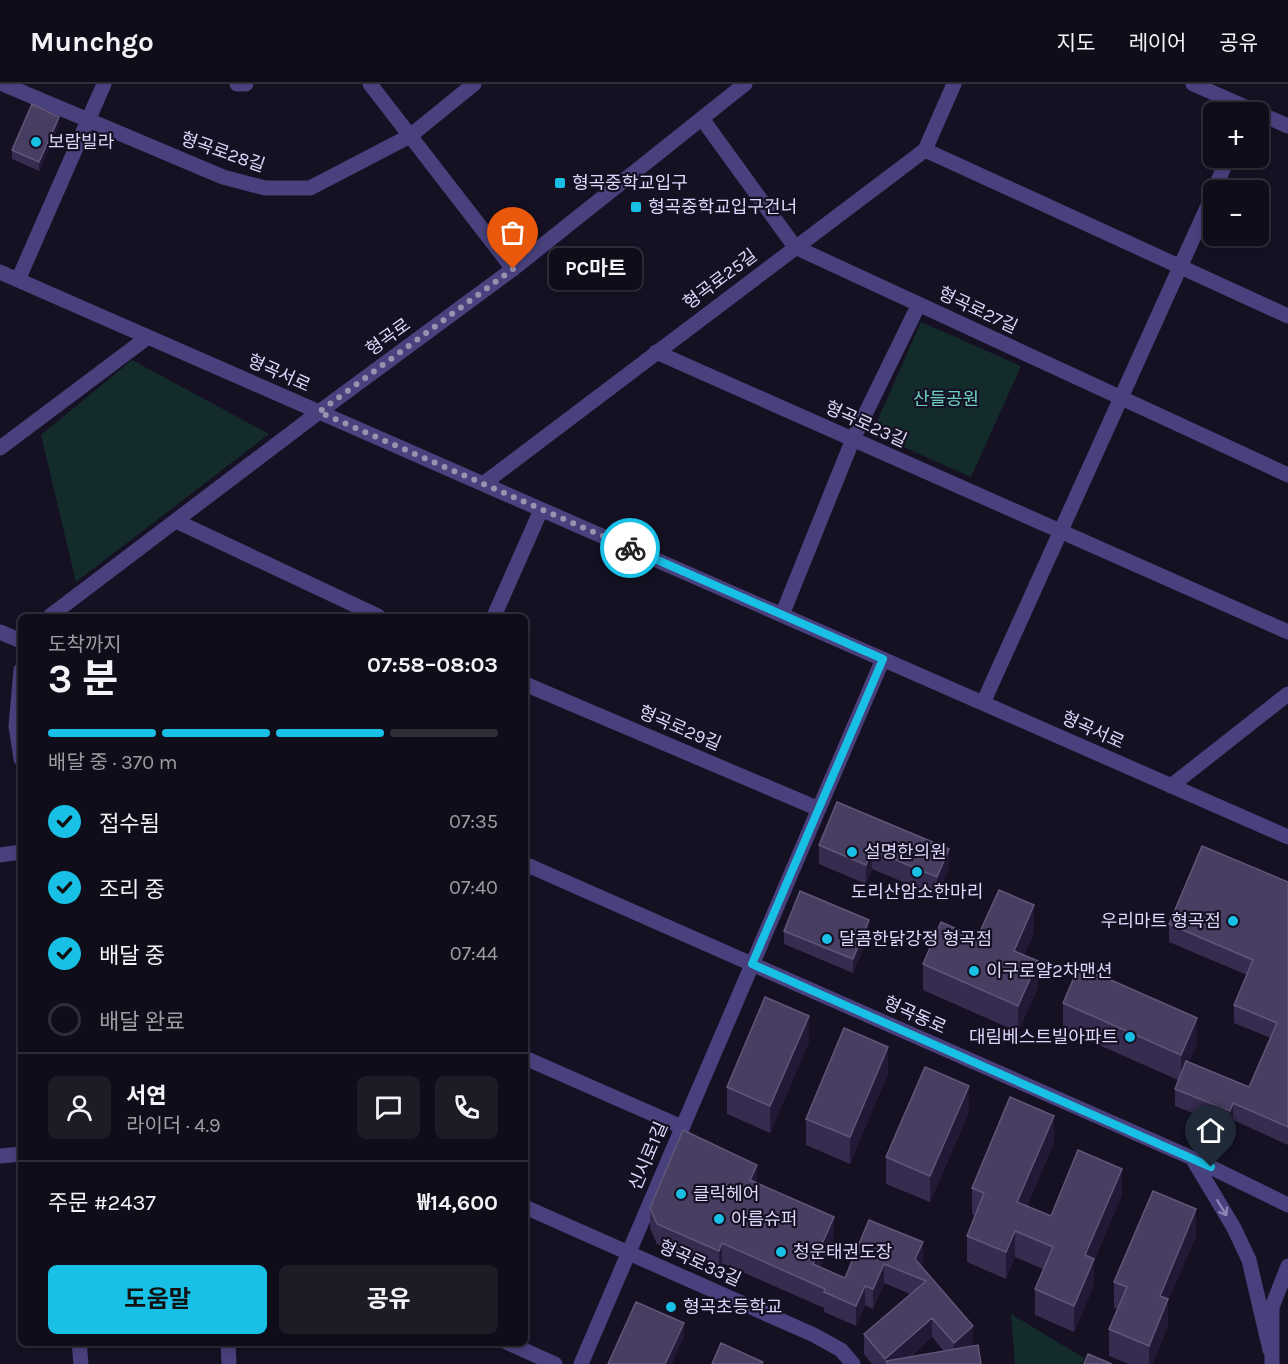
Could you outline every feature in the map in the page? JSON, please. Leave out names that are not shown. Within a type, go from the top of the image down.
[{"type":"street","points":[[3,84],[88,122]]},
{"type":"street","points":[[18,280],[104,84]]},
{"type":"street","points":[[237,84],[246,84]]},
{"type":"street","points":[[370,84],[513,269]]},
{"type":"street","name":"형곡로28길","points":[[88,122],[223,177],[265,188],[310,188],[410,136],[474,84]]},
{"type":"street","name":"형곡로","points":[[53,614],[319,412],[513,269],[704,120],[745,84]]},
{"type":"street","name":"형곡로25길","points":[[483,484],[925,150],[954,84]]},
{"type":"street","points":[[1193,84],[1232,102]]},
{"type":"street","points":[[1269,118],[1288,126]]},
{"type":"street","name":"형곡로27길","points":[[704,120],[795,247],[1288,475]]},
{"type":"street","points":[[925,150],[1288,316]]},
{"type":"street","points":[[983,703],[1060,531],[1123,399],[1203,217]]},
{"type":"street","name":"형곡서로","points":[[0,272],[1288,837]]},
{"type":"street","points":[[782,615],[853,439],[919,304]]},
{"type":"street","points":[[0,448],[148,337]]},
{"type":"street","name":"형곡로23길","points":[[656,352],[1288,632]]},
{"type":"street","points":[[495,614],[541,510]]},
{"type":"street","points":[[176,521],[374,614]]},
{"type":"street","points":[[0,632],[18,640]]},
{"type":"street","points":[[752,964],[883,659]]},
{"type":"street","name":"형곡로29길","points":[[528,685],[819,809]]},
{"type":"street","points":[[1171,786],[1288,694]]},
{"type":"street","points":[[18,704],[16,726],[18,739]]},
{"type":"street","points":[[0,855],[18,852]]},
{"type":"street","name":"형곡동로","points":[[528,865],[1192,1158],[1288,1205]]},
{"type":"street","name":"신시로1길","points":[[581,1364],[752,964]]},
{"type":"street","points":[[528,1059],[682,1127]]},
{"type":"street","points":[[0,1156],[18,1154]]},
{"type":"street","points":[[1192,1158],[1234,1228],[1249,1260],[1271,1357]]},
{"type":"street","name":"형곡로33길","points":[[528,1208],[814,1335],[842,1350],[853,1364]]},
{"type":"street","points":[[1271,1357],[1272,1307],[1288,1266]]},
{"type":"street","points":[[79,1346],[81,1364]]},
{"type":"street","points":[[228,1346],[229,1364]]},
{"type":"street","points":[[515,1346],[555,1364]]},
{"type":"green space","name":"산들공원","points":[[921,322],[1021,366],[971,477],[872,433]]},
{"type":"green space","points":[[132,360],[269,434],[76,582],[41,435]]},
{"type":"green space","points":[[1011,1314],[1084,1358],[1082,1364],[1015,1364]]},
{"type":"building","name":"보람빌라","points":[[32,104],[59,117],[39,162],[12,150]]},
{"type":"building","points":[[837,802],[949,849],[937,877],[872,850],[866,865],[819,845]]},
{"type":"building","points":[[1202,846],[1288,882],[1288,1127],[1233,1103],[1230,1111],[1175,1089],[1186,1061],[1249,1087],[1277,1023],[1234,1005],[1253,960],[1169,924]]},
{"type":"building","points":[[999,890],[1034,905],[1014,951],[1038,961],[1018,1006],[923,964],[941,922],[977,938]]},
{"type":"building","name":"달콤한닭강정 형곡점","points":[[800,891],[869,920],[853,959],[784,931]]},
{"type":"building","points":[[1079,966],[1197,1018],[1181,1055],[1063,1003]]},
{"type":"building","points":[[765,997],[809,1016],[770,1106],[727,1087]]},
{"type":"building","points":[[844,1028],[888,1047],[850,1137],[806,1119]]},
{"type":"building","points":[[925,1067],[969,1086],[930,1176],[886,1157]]},
{"type":"building","points":[[1010,1097],[1054,1116],[1017,1202],[1051,1216],[1078,1150],[1122,1169],[1085,1255],[1094,1259],[1074,1306],[1035,1289],[1053,1247],[1015,1231],[1006,1252],[967,1236],[984,1193],[972,1188]]},
{"type":"building","points":[[683,1130],[757,1165],[750,1180],[834,1217],[813,1264],[845,1278],[869,1220],[923,1242],[915,1259],[973,1326],[954,1343],[932,1318],[885,1359],[864,1334],[926,1281],[884,1264],[873,1289],[865,1286],[856,1306],[824,1292],[825,1289],[722,1243],[719,1251],[657,1224],[650,1208]]},
{"type":"building","points":[[1153,1191],[1196,1209],[1160,1296],[1168,1299],[1149,1346],[1109,1329],[1127,1287],[1114,1282]]},
{"type":"building","points":[[636,1302],[684,1323],[665,1364],[608,1364]]},
{"type":"building","points":[[721,1343],[763,1362],[762,1364],[712,1364]]},
{"type":"building","points":[[978,1345],[981,1364],[887,1364],[886,1361]]},
{"type":"building","points":[[1088,1354],[1112,1364],[1084,1364]]},
{"type":"way so far","points":[[513,269],[319,412],[630,548]]},
{"type":"place","name":"보람빌라","points":[[36,142]]},
{"type":"place","name":"형곡중학교입구","points":[[560,183]]},
{"type":"place","name":"형곡중학교입구건너","points":[[636,207]]},
{"type":"place","name":"PC마트","points":[[513,269]]},
{"type":"place","name":"설명한의원","points":[[852,852]]},
{"type":"place","name":"도리산암소한마리","points":[[917,872]]},
{"type":"place","name":"우리마트 형곡점","points":[[1233,921]]},
{"type":"place","name":"달콤한닭강정 형곡점","points":[[827,939]]},
{"type":"place","name":"이구로얄2차맨션","points":[[974,971]]},
{"type":"place","name":"대림베스트빌아파트","points":[[1130,1037]]},
{"type":"place","name":"클릭헤어","points":[[681,1194]]},
{"type":"place","name":"아름슈퍼","points":[[719,1219]]},
{"type":"place","name":"청운태권도장","points":[[781,1252]]},
{"type":"place","name":"형곡초등학교","points":[[671,1307]]},
{"type":"route","points":[[630,548],[883,659],[752,964],[1211,1167]]}]
